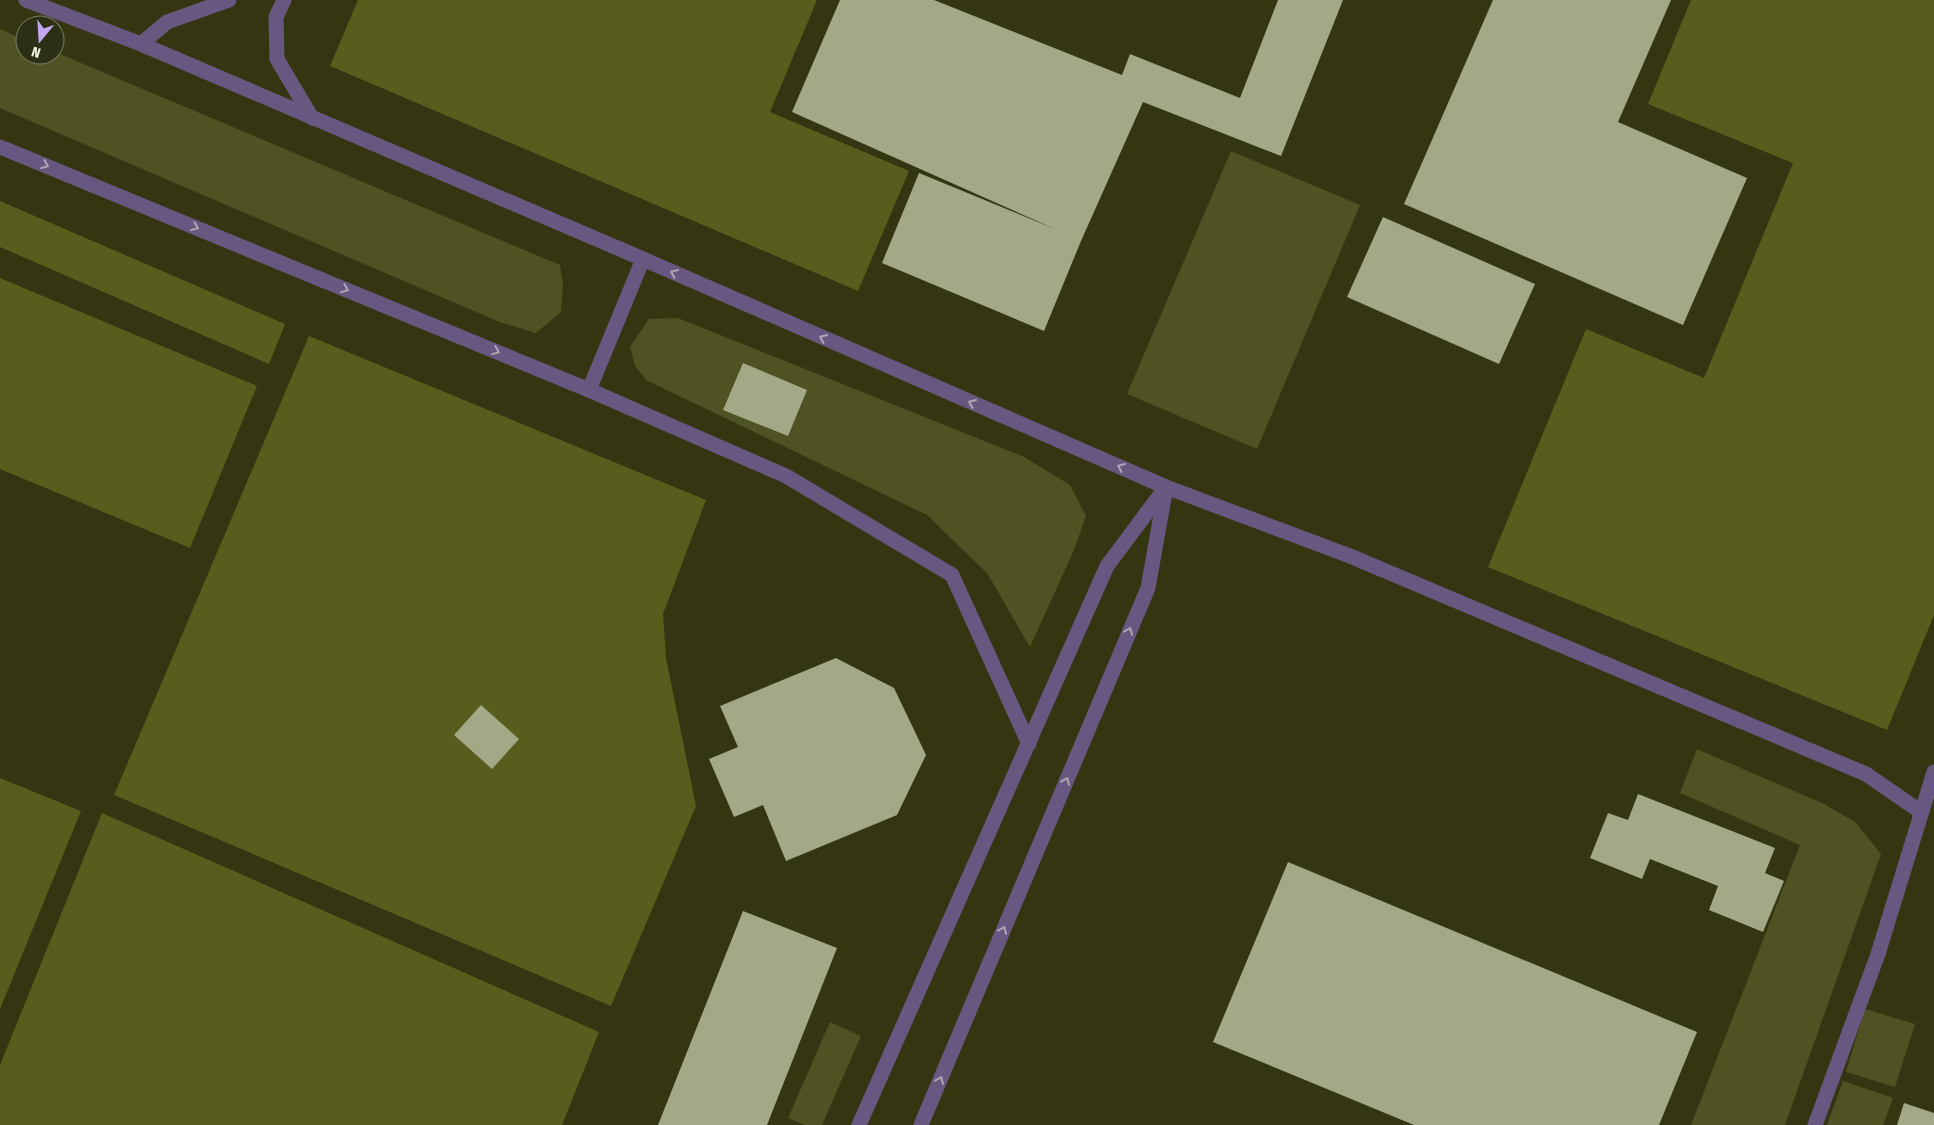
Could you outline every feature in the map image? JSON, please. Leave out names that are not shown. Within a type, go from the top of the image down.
[{"type":"lane","points":[[26,0],[142,44],[643,259],[1166,487],[1350,556],[1866,774],[1921,812]]},
{"type":"lane","points":[[142,44],[167,22],[229,0]]},
{"type":"lane","points":[[284,0],[276,18],[277,59],[312,118]]},
{"type":"lane","points":[[0,147],[589,390],[786,476],[952,575],[1029,744]]},
{"type":"lane","points":[[589,390],[643,259]]},
{"type":"lane","points":[[860,1125],[1107,566],[1166,487]]},
{"type":"lane","points":[[921,1125],[1148,588],[1166,487]]},
{"type":"lane","points":[[1815,1125],[1878,954],[1934,772]]},
{"type":"shaded area","points":[[0,0],[1934,0],[1934,1125],[0,1125]]},
{"type":"shaded area","points":[[358,0],[817,0],[770,112],[909,171],[858,291],[330,66]]},
{"type":"shaded area","points":[[1691,0],[1934,0],[1934,615],[1887,730],[1488,567],[1586,329],[1704,378],[1793,163],[1648,104]]},
{"type":"shaded area","points":[[0,29],[15,36],[15,65],[65,65],[65,56],[560,265],[563,285],[561,312],[536,333],[502,323],[0,108]]},
{"type":"shaded area","points":[[1231,151],[1360,205],[1257,449],[1127,394]]},
{"type":"shaded area","points":[[0,201],[285,324],[269,364],[0,247]]},
{"type":"shaded area","points":[[0,278],[257,386],[190,548],[0,469]]},
{"type":"shaded area","points":[[678,318],[1024,457],[1070,485],[1086,516],[1074,550],[1030,647],[987,573],[927,515],[646,380],[635,366],[630,347],[649,319]]},
{"type":"shaded area","points":[[309,336],[706,500],[663,614],[666,658],[696,806],[611,1006],[114,795]]},
{"type":"shaded area","points":[[1697,749],[1824,804],[1855,822],[1881,854],[1785,1125],[1691,1125],[1800,845],[1680,793]]},
{"type":"shaded area","points":[[0,778],[81,811],[0,1009]]},
{"type":"shaded area","points":[[102,813],[599,1032],[562,1125],[0,1125],[0,1065]]},
{"type":"shaded area","points":[[1865,1009],[1915,1024],[1895,1087],[1846,1072]]},
{"type":"shaded area","points":[[830,1022],[861,1036],[822,1125],[805,1125],[788,1118]]},
{"type":"shaded area","points":[[1843,1081],[1893,1098],[1883,1125],[1827,1125]]},
{"type":"building","points":[[840,0],[934,0],[1122,75],[1130,54],[1240,98],[1278,0],[1343,0],[1281,156],[1143,102],[1081,241],[1044,331],[882,263],[919,173],[1055,229],[792,112]]},
{"type":"building","points":[[1493,0],[1671,0],[1618,122],[1747,178],[1683,325],[1404,204]]},
{"type":"building","points":[[1383,217],[1535,284],[1499,364],[1347,297]]},
{"type":"building","points":[[743,363],[807,390],[788,436],[723,410]]},
{"type":"building","points":[[836,658],[894,688],[926,755],[897,815],[786,861],[763,805],[734,817],[709,759],[738,747],[720,706]]},
{"type":"building","points":[[481,705],[519,739],[492,769],[454,735]]},
{"type":"building","points":[[1638,794],[1775,848],[1765,873],[1784,881],[1763,932],[1709,910],[1718,886],[1650,859],[1642,879],[1590,858],[1608,813],[1628,820]]},
{"type":"building","points":[[1288,862],[1697,1032],[1659,1125],[1414,1125],[1213,1042]]},
{"type":"building","points":[[743,911],[837,948],[767,1125],[658,1125]]},
{"type":"building","points":[[1904,1103],[1934,1113],[1934,1125],[1897,1125]]}]
